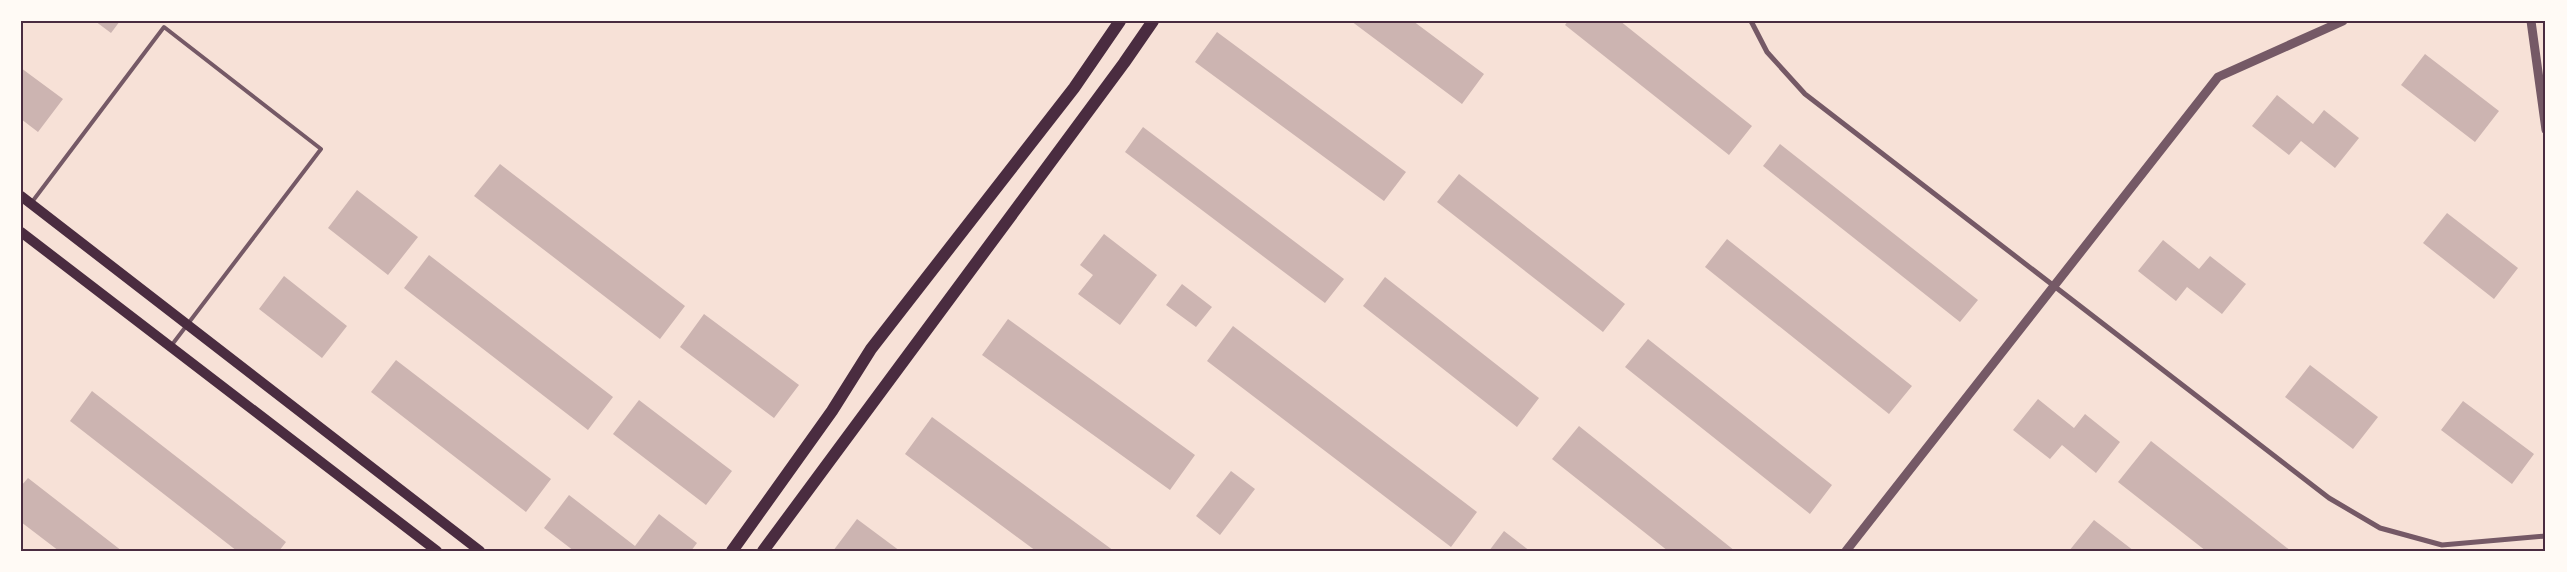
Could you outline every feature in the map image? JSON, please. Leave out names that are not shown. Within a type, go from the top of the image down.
[{"type":"main road","points":[[732,551],[736,541],[832,411],[871,349],[1074,88],[1120,21]]},
{"type":"main road","points":[[763,551],[1124,63],[1153,21]]},
{"type":"main road","points":[[21,196],[480,551]]},
{"type":"main road","points":[[21,232],[437,551]]},
{"type":"street","points":[[1751,21],[1768,52],[1805,94],[2329,498],[2380,528],[2442,545],[2546,536]]},
{"type":"street","points":[[1846,551],[2052,286],[2218,77],[2343,21]]},
{"type":"street","points":[[2531,21],[2546,130]]},
{"type":"lane","points":[[31,204],[164,27],[321,149],[171,347]]},
{"type":"building","points":[[95,21],[120,21],[111,33]]},
{"type":"building","points":[[1351,21],[1413,21],[1484,74],[1462,104]]},
{"type":"building","points":[[1568,21],[1620,21],[1752,126],[1729,155],[1565,25]]},
{"type":"building","points":[[1217,32],[1406,172],[1384,201],[1195,62]]},
{"type":"building","points":[[2425,54],[2499,111],[2475,142],[2401,85]]},
{"type":"building","points":[[21,68],[63,99],[38,132],[21,119]]},
{"type":"building","points":[[2277,95],[2313,124],[2324,110],[2359,138],[2335,168],[2301,141],[2289,155],[2252,126]]},
{"type":"building","points":[[1143,127],[1344,279],[1325,303],[1125,152]]},
{"type":"building","points":[[1780,144],[1978,300],[1960,322],[1763,166]]},
{"type":"building","points":[[500,164],[685,306],[660,339],[474,196]]},
{"type":"building","points":[[1459,174],[1625,304],[1603,332],[1437,202]]},
{"type":"building","points":[[357,190],[418,237],[388,275],[328,228]]},
{"type":"building","points":[[2447,213],[2518,268],[2494,299],[2423,243]]},
{"type":"building","points":[[1104,234],[1157,275],[1120,325],[1078,294],[1093,275],[1080,265]]},
{"type":"building","points":[[1727,239],[1912,386],[1889,414],[1705,267]]},
{"type":"building","points":[[2163,240],[2199,269],[2210,256],[2246,284],[2222,314],[2187,287],[2176,301],[2138,271]]},
{"type":"building","points":[[429,255],[613,397],[588,430],[404,288]]},
{"type":"building","points":[[284,276],[347,326],[322,358],[259,309]]},
{"type":"building","points":[[1385,277],[1539,398],[1517,427],[1363,306]]},
{"type":"building","points":[[1182,284],[1212,307],[1196,327],[1166,305]]},
{"type":"building","points":[[704,314],[799,385],[774,418],[680,347]]},
{"type":"building","points":[[1008,319],[1195,455],[1170,490],[982,355]]},
{"type":"building","points":[[1233,326],[1477,512],[1451,547],[1207,361]]},
{"type":"building","points":[[1648,339],[1832,485],[1810,514],[1625,367]]},
{"type":"building","points":[[396,360],[551,479],[526,512],[371,392]]},
{"type":"building","points":[[2310,365],[2378,417],[2353,449],[2285,397]]},
{"type":"building","points":[[92,391],[286,542],[279,551],[237,551],[70,421]]},
{"type":"building","points":[[2038,399],[2074,428],[2085,414],[2120,442],[2096,473],[2062,445],[2050,459],[2013,430]]},
{"type":"building","points":[[639,400],[732,471],[706,505],[613,434]]},
{"type":"building","points":[[2463,401],[2534,454],[2512,484],[2441,430]]},
{"type":"building","points":[[932,417],[1114,551],[1036,551],[905,454]]},
{"type":"building","points":[[1579,426],[1735,551],[1668,551],[1552,459]]},
{"type":"building","points":[[2151,441],[2291,551],[2206,551],[2118,482]]},
{"type":"building","points":[[1231,471],[1255,489],[1220,535],[1196,516]]},
{"type":"building","points":[[28,478],[122,551],[59,551],[21,522],[21,486]]},
{"type":"building","points":[[569,495],[635,546],[659,514],[697,543],[691,551],[574,551],[544,528]]},
{"type":"building","points":[[857,519],[900,551],[833,551]]},
{"type":"building","points":[[2094,520],[2134,551],[2069,551]]},
{"type":"building","points":[[1504,531],[1530,551],[1489,551]]}]
